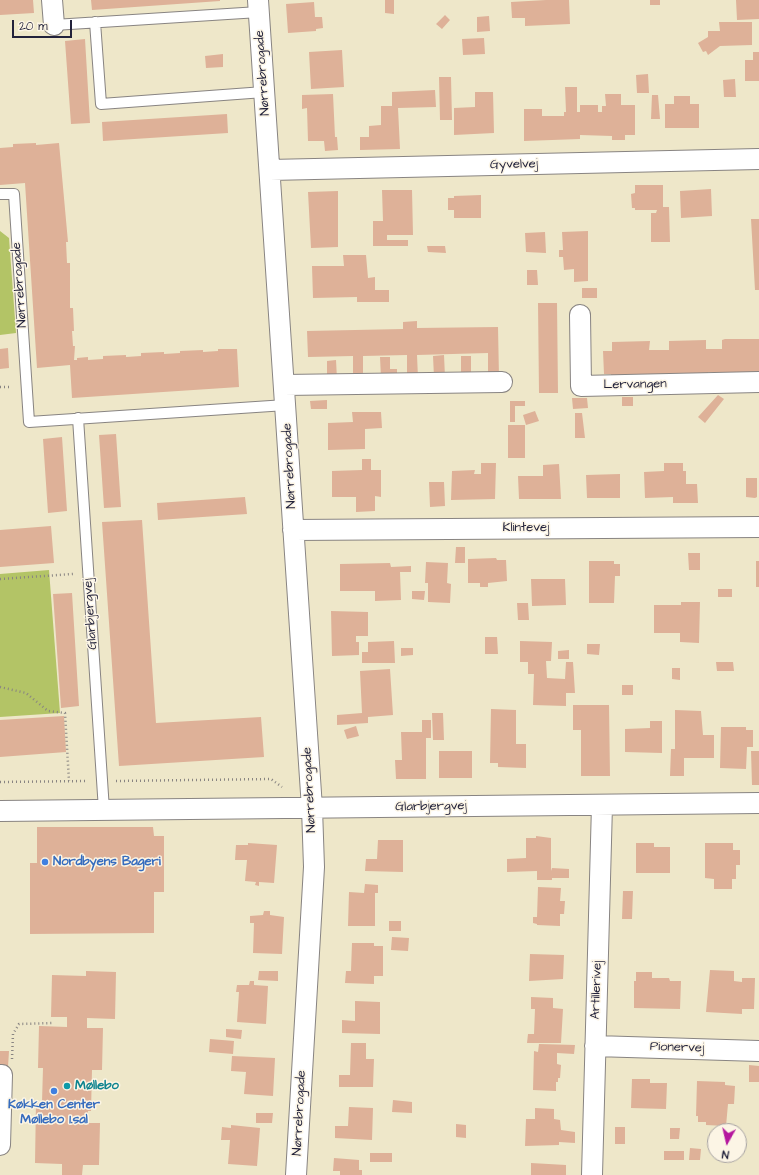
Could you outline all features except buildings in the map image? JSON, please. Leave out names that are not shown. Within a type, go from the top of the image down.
[{"type":"street","points":[[52,0],[54,25]]},
{"type":"street","name":"Nørrebrogade","points":[[259,6],[312,808],[314,867],[296,1175]]},
{"type":"street","name":"Gyvelvej","points":[[270,170],[759,159]]},
{"type":"street","name":"Lervangen","points":[[580,316],[581,386],[759,382]]},
{"type":"street","points":[[284,385],[502,382]]},
{"type":"street","name":"Klintevej","points":[[294,530],[759,527]]},
{"type":"street","name":"Glarbjergvej","points":[[0,811],[759,803]]},
{"type":"street","name":"Artillerivej","points":[[592,1175],[602,805]]},
{"type":"street","name":"Pionervej","points":[[595,1046],[759,1051]]},
{"type":"street","points":[[0,1145],[1,1075]]},
{"type":"lane","points":[[54,25],[259,6]]},
{"type":"lane","points":[[95,22],[101,104],[264,92]]},
{"type":"lane","name":"Nørrebrogade","points":[[0,194],[14,194],[29,422],[286,405]]},
{"type":"lane","name":"Glarbjergvej","points":[[78,418],[104,810]]},
{"type":"path","points":[[0,579],[88,573]]},
{"type":"path","points":[[0,687],[26,693],[48,711],[65,713],[69,781]]},
{"type":"path","points":[[0,782],[271,779],[312,808]]},
{"type":"path","points":[[1,1075],[12,1070],[12,1034],[19,1024],[53,1023]]},
{"type":"green space","points":[[0,231],[9,238],[16,333],[0,335]]},
{"type":"green space","points":[[49,570],[60,713],[0,717],[0,574]]},
{"type":"place","name":"Nordbyens Bageri","points":[[45,862]]},
{"type":"place","name":"Møllebo","points":[[67,1086]]},
{"type":"place","name":"Køkken Center Møllebo 1.sal","points":[[54,1091]]}]
